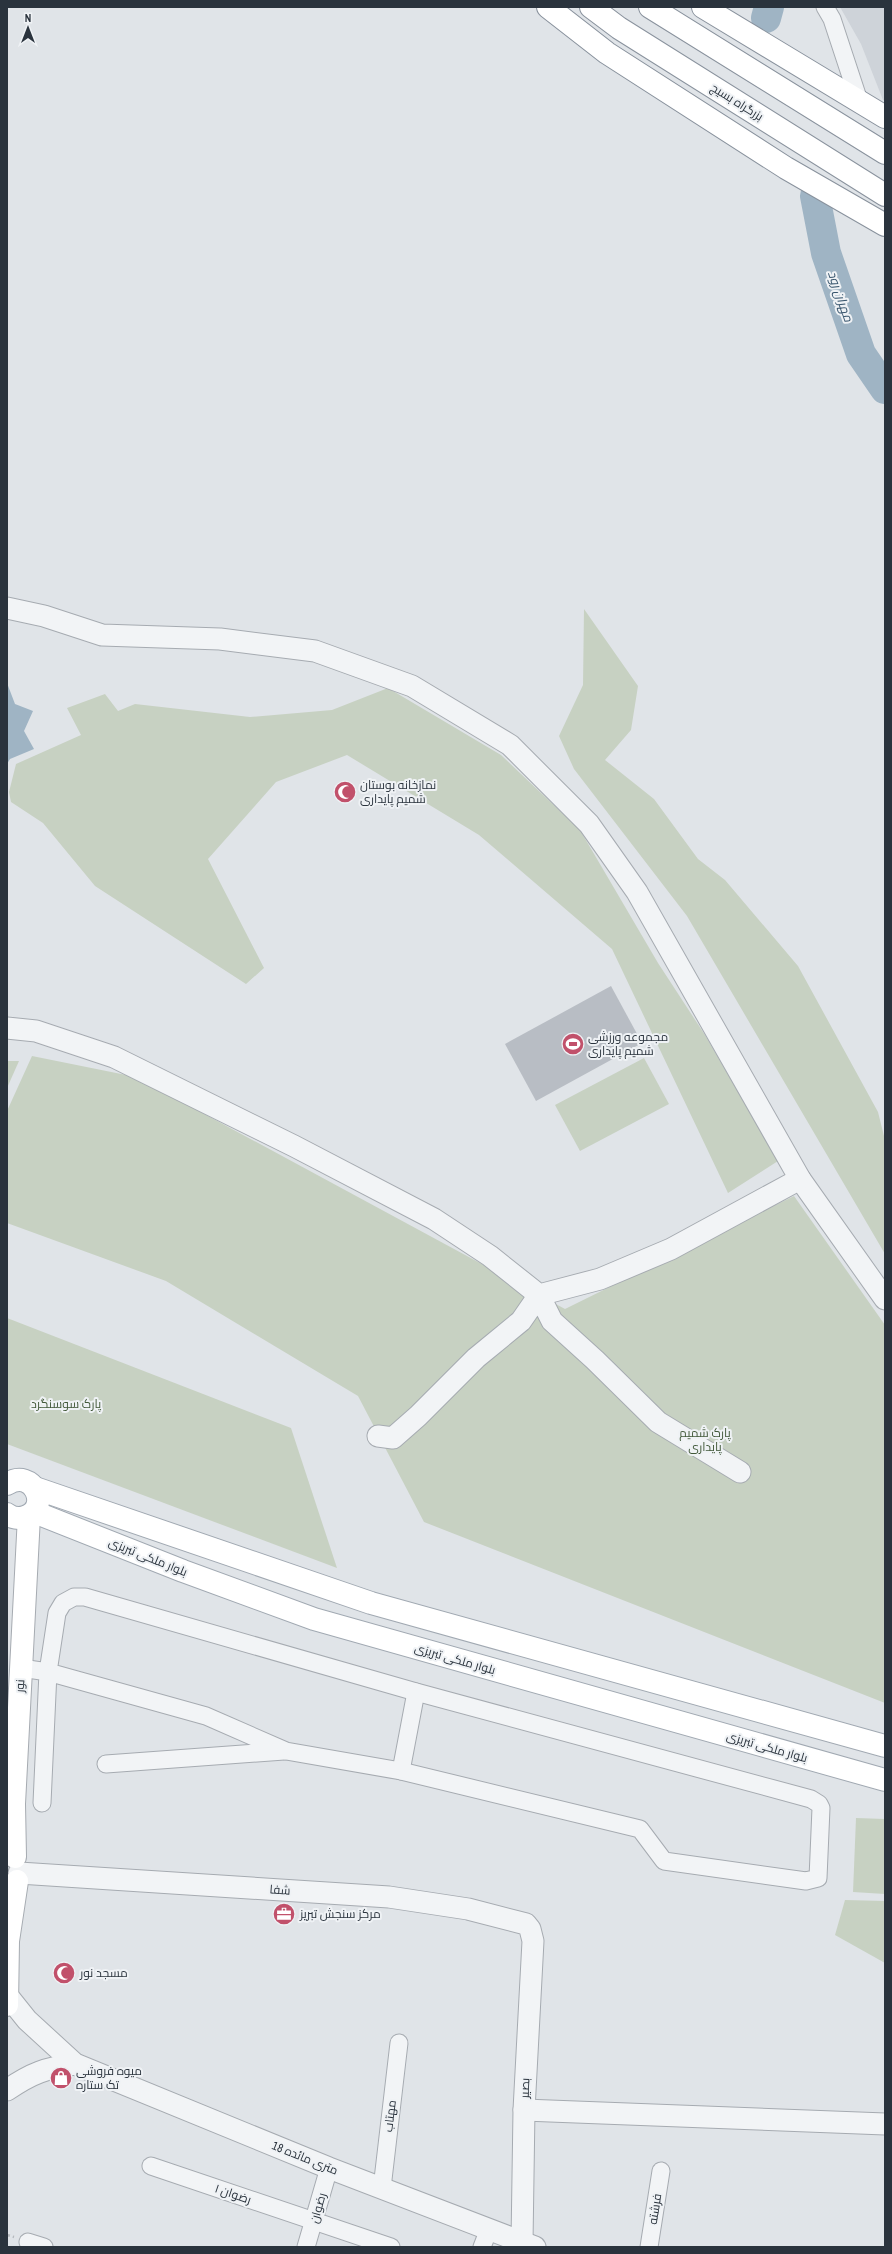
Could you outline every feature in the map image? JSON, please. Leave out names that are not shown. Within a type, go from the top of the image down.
[{"type":"main road","points":[[548,7],[607,53],[786,168],[885,225]]},
{"type":"main road","name":"بزرگراه بسیج","points":[[591,7],[619,28],[885,194]]},
{"type":"main road","points":[[650,7],[885,154]]},
{"type":"main road","points":[[703,7],[885,117]]},
{"type":"main road","points":[[17,1481],[371,1603],[885,1746]]},
{"type":"main road","name":"نور","points":[[7,2006],[8,1941],[13,1870],[14,1804],[21,1668],[31,1514],[38,1500],[17,1481]]},
{"type":"main road","name":"بلوار ملکى تبریزى","points":[[7,1514],[16,1518],[31,1514],[314,1619],[885,1780]]},
{"type":"street","points":[[825,7],[832,19],[859,101]]},
{"type":"street","points":[[7,608],[44,616],[102,635],[220,639],[315,651],[412,686],[510,745],[589,824],[637,892],[721,1036],[800,1179],[885,1299]]},
{"type":"street","points":[[7,1028],[36,1031],[114,1057],[294,1146],[434,1219],[490,1256],[539,1295],[552,1321],[595,1360],[658,1422],[740,1472]]},
{"type":"street","points":[[378,1436],[393,1438],[476,1358],[521,1321],[539,1295],[600,1279],[671,1250],[800,1179]]},
{"type":"street","points":[[21,1668],[48,1672],[206,1716],[286,1751],[401,1771],[640,1829],[664,1861],[806,1881],[818,1878],[821,1808],[819,1804],[811,1799],[416,1692],[85,1597],[74,1597],[63,1603],[57,1613],[48,1672],[42,1803]]},
{"type":"street","points":[[401,1771],[416,1692]]},
{"type":"street","points":[[106,1764],[286,1751]]},
{"type":"street","name":"شفا","points":[[13,1870],[389,1897],[468,1909],[511,1920],[526,1924],[532,1935]]},
{"type":"street","name":"بصیر","points":[[529,2244],[524,2110],[532,1935]]},
{"type":"street","points":[[7,1995],[27,2020],[76,2064]]},
{"type":"street","name":"مهتاب","points":[[382,2188],[399,2043]]},
{"type":"street","points":[[7,2090],[26,2077],[49,2067],[76,2064]]},
{"type":"street","name":"18 متری مائده","points":[[76,2064],[329,2168],[382,2188],[486,2238],[529,2244]]},
{"type":"street","points":[[524,2110],[885,2124]]},
{"type":"street","name":"رضوان ۱","points":[[151,2166],[391,2247]]},
{"type":"street","name":"رضوان","points":[[306,2247],[329,2168]]},
{"type":"street","name":"فرشته","points":[[649,2247],[661,2171]]},
{"type":"shaded area","points":[[840,7],[885,7],[885,100],[883,100],[861,44]]},
{"type":"green space","points":[[584,609],[638,686],[631,730],[605,760],[654,799],[698,859],[725,880],[798,966],[878,1112],[885,1140],[885,1254],[687,916],[574,769],[559,736],[583,685]]},
{"type":"green space","points":[[388,688],[501,755],[580,830],[658,963],[705,1035],[778,1161],[728,1193],[612,949],[479,835],[347,755],[276,782],[208,859],[264,968],[246,984],[95,886],[43,823],[11,802],[9,792],[16,764],[81,735],[67,708],[105,694],[118,711],[135,704],[250,717],[332,710]]},
{"type":"green space","name":"پارک شمیم پایداری","points":[[32,1056],[136,1077],[565,1309],[794,1196],[885,1325],[885,1703],[424,1522],[358,1396],[166,1281],[7,1223],[7,1111]]},
{"type":"green space","points":[[644,1058],[669,1104],[580,1151],[555,1105]]},
{"type":"green space","points":[[7,1061],[19,1061],[7,1088]]},
{"type":"green space","name":"پارک سوسنگرد","points":[[7,1318],[291,1428],[337,1568],[7,1444]]},
{"type":"green space","points":[[856,1818],[885,1819],[885,1894],[853,1892]]},
{"type":"green space","points":[[845,1900],[885,1901],[885,1963],[835,1935]]},
{"type":"water","points":[[7,683],[15,704],[33,711],[24,731],[34,749],[10,759],[7,764]]},
{"type":"building","name":"مجموعه ورزشی شمیم پایداری","points":[[611,986],[642,1043],[536,1101],[505,1044]]},
{"type":"waterway","name":"مهران رود","points":[[766,18],[769,7]]},
{"type":"waterway","name":"مهران رود","points":[[815,196],[826,253],[861,354],[885,389]]},
{"type":"place","name":"نمازخانه بوستان شمیم پایداری","points":[[345,792]]},
{"type":"place","name":"مجموعه ورزشی شمیم پایداری","points":[[573,1044]]},
{"type":"place","name":"مرکز سنجش تبریز","points":[[284,1914]]},
{"type":"place","name":"مسجد نور","points":[[64,1973]]},
{"type":"place","name":"میوه فروشی تک ستاره","points":[[61,2078]]}]
